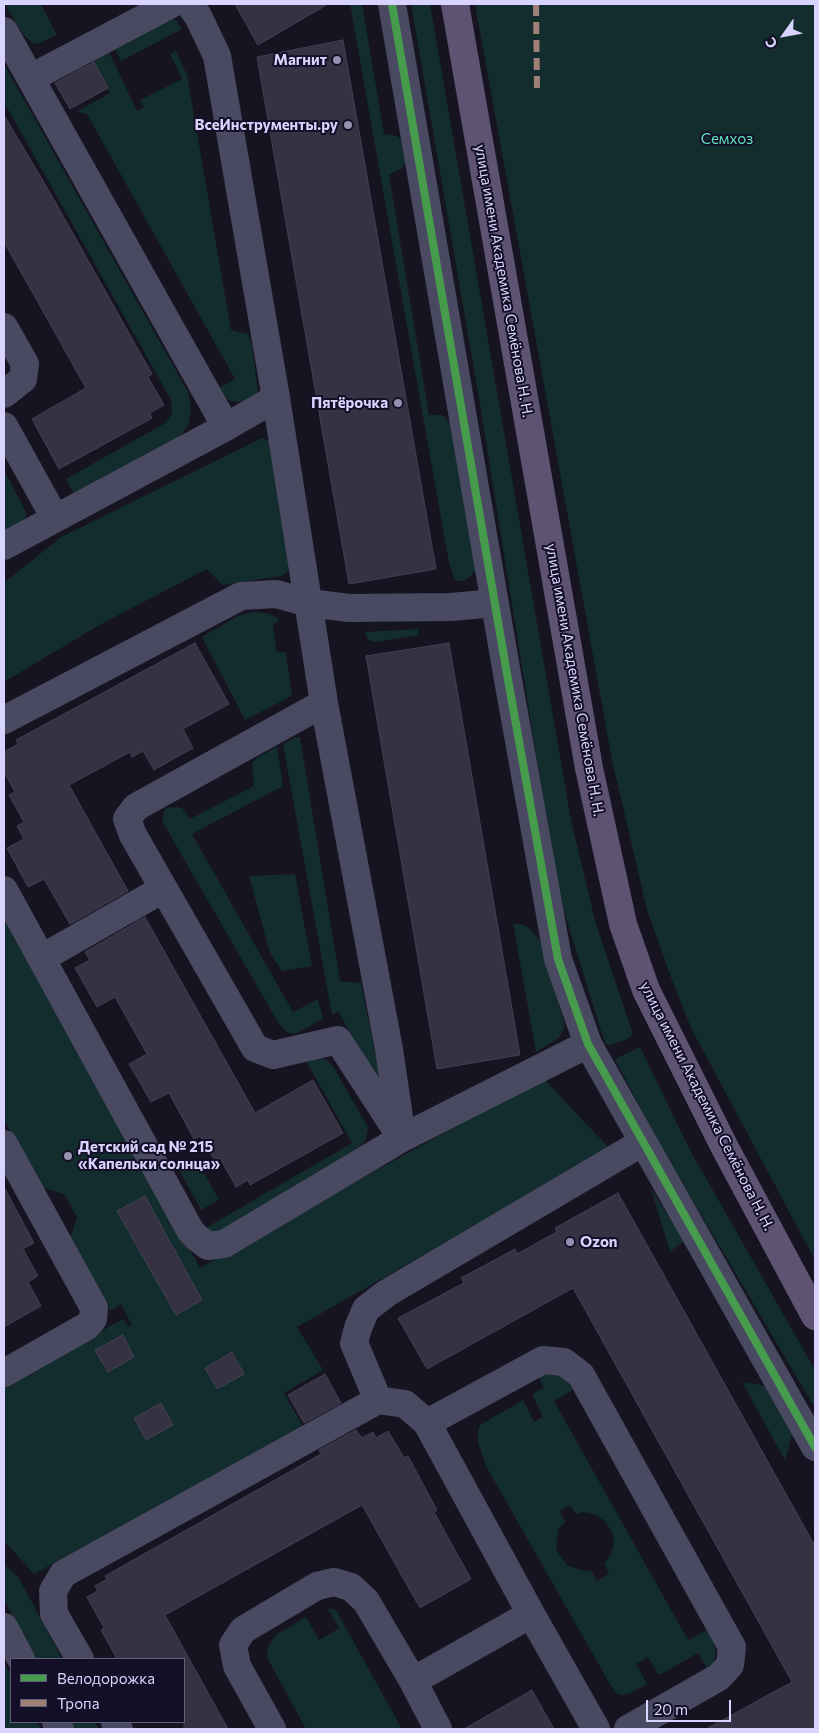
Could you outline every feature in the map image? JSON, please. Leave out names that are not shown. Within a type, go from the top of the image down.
[{"type":"main road","name":"улица имени Академика Семёнова Н. Н.","points":[[455,4],[589,768],[623,924],[646,990],[724,1146],[815,1316]]},
{"type":"street","points":[[31,78],[171,4]]},
{"type":"street","points":[[189,4],[198,16],[218,56],[276,398],[324,703],[389,1049],[402,1138]]},
{"type":"street","points":[[392,4],[558,959],[588,1044],[815,1447]]},
{"type":"street","points":[[4,31],[226,427]]},
{"type":"street","points":[[4,327],[24,364],[23,379],[4,394]]},
{"type":"street","points":[[4,546],[226,427],[276,398]]},
{"type":"street","points":[[4,426],[55,518]]},
{"type":"street","points":[[4,720],[241,596],[276,594],[309,603],[349,608],[451,607],[495,602]]},
{"type":"street","points":[[324,703],[136,807],[127,819],[133,835],[163,889],[255,1048],[273,1055],[338,1040],[402,1138]]},
{"type":"street","points":[[42,958],[163,889]]},
{"type":"street","points":[[4,890],[190,1230],[208,1246],[224,1244],[402,1138],[588,1044]]},
{"type":"street","points":[[378,1400],[354,1343],[366,1309],[386,1293],[643,1142]]},
{"type":"street","points":[[4,1144],[94,1308],[93,1319],[87,1326],[4,1374]]},
{"type":"street","points":[[427,1423],[543,1360],[564,1362],[581,1375],[732,1647],[730,1665],[720,1677],[628,1729]]},
{"type":"street","points":[[79,1658],[54,1614],[53,1591],[63,1574],[378,1400],[405,1404],[427,1423],[596,1729]]},
{"type":"street","points":[[272,1729],[237,1666],[233,1645],[243,1630],[317,1586],[334,1582],[351,1587],[366,1601],[413,1681],[438,1729]]},
{"type":"street","points":[[413,1681],[531,1614]]},
{"type":"street","points":[[4,1627],[20,1658]]},
{"type":"green space","points":[[5,4],[41,4],[57,35],[35,44],[22,33]]},
{"type":"green space","points":[[350,4],[362,4],[384,134],[397,136],[405,143],[407,161],[402,168],[389,175],[429,415],[441,415],[452,426],[477,569],[464,581],[458,581],[454,578],[449,563]]},
{"type":"green space","points":[[411,4],[430,4],[571,820],[596,924],[633,1034],[628,1039],[611,1045],[606,1044],[602,1034],[558,892],[479,398]]},
{"type":"green space","name":"Семхоз","points":[[475,4],[815,4],[815,1260],[691,1028],[647,910],[612,760]]},
{"type":"green space","points":[[169,18],[176,20],[182,29],[121,61],[114,47]]},
{"type":"green space","points":[[108,50],[137,111],[144,107],[140,100],[182,79],[170,54],[176,51],[187,75],[231,330],[248,334],[252,345],[258,392],[253,398],[246,401],[228,400],[220,396],[216,390],[235,379],[87,114],[76,112],[110,93],[92,58]]},
{"type":"green space","points":[[4,64],[188,392],[191,408],[189,423],[175,441],[75,496],[66,479],[165,423],[172,414],[171,400],[4,102]]},
{"type":"green space","points":[[262,438],[270,441],[290,564],[287,573],[281,576],[222,585],[207,569],[103,623],[4,682],[4,583],[61,537]]},
{"type":"green space","points":[[4,470],[27,514],[22,522],[4,532]]},
{"type":"green space","points":[[252,612],[267,613],[278,618],[279,622],[273,624],[277,653],[286,653],[292,696],[245,720],[202,637],[238,616]]},
{"type":"green space","points":[[418,629],[419,635],[376,642],[368,640],[365,632]]},
{"type":"green space","points":[[295,737],[300,737],[340,981],[361,983],[382,1086],[373,1077],[339,1012],[332,1015],[283,744]]},
{"type":"green space","points":[[277,747],[283,786],[192,834],[293,1012],[318,999],[323,1019],[295,1034],[288,1033],[279,1024],[162,821],[166,808],[182,808],[190,819],[254,786],[252,763],[258,757]]},
{"type":"green space","points":[[295,874],[312,966],[282,971],[270,953],[249,876]]},
{"type":"green space","points":[[4,914],[200,1268],[543,1078],[610,1149],[297,1327],[323,1370],[284,1393],[303,1426],[34,1574],[4,1541],[4,1386],[123,1319],[128,1327],[132,1325],[121,1304],[110,1311],[70,1239],[77,1217],[64,1194],[41,1187],[4,1120]]},
{"type":"green space","points":[[513,923],[524,925],[541,941],[564,1022],[564,1028],[559,1038],[536,1052]]},
{"type":"green space","points":[[640,1047],[690,1150],[815,1370],[815,1408],[658,1142],[615,1059]]},
{"type":"green space","points":[[321,1058],[328,1061],[334,1068],[365,1122],[368,1128],[366,1139],[357,1152],[221,1232],[211,1234],[204,1229],[352,1143],[306,1061]]},
{"type":"green space","points":[[197,1160],[219,1200],[201,1210],[179,1170]]},
{"type":"green space","points":[[651,1189],[685,1240],[670,1252]]},
{"type":"green space","points":[[547,1372],[562,1376],[568,1381],[573,1390],[554,1401],[688,1640],[709,1629],[716,1651],[714,1661],[708,1671],[698,1653],[659,1675],[648,1657],[636,1664],[647,1684],[629,1694],[621,1695],[616,1693],[611,1686],[486,1466],[478,1442],[480,1425],[523,1400],[534,1422],[543,1417],[532,1394],[544,1388],[537,1374]],"holes":[[[570,1505],[576,1514],[583,1512],[594,1514],[605,1521],[612,1532],[614,1544],[611,1554],[604,1564],[609,1574],[597,1581],[591,1570],[585,1571],[568,1566],[556,1550],[558,1530],[565,1522],[560,1511]]]},
{"type":"green space","points":[[742,1382],[767,1386],[793,1431],[785,1460]]},
{"type":"green space","points":[[4,1564],[19,1578],[61,1658],[35,1658],[4,1600]]},
{"type":"green space","points":[[327,1608],[336,1610],[402,1729],[306,1729],[272,1667],[267,1656],[268,1646],[277,1634],[306,1617],[319,1640],[333,1632],[339,1628]]},
{"type":"green space","points":[[4,1662],[10,1673],[10,1723],[38,1723],[41,1729],[4,1729]]},
{"type":"green space","points":[[70,1723],[96,1723],[99,1729],[73,1729]]},
{"type":"building","points":[[235,4],[328,4],[258,45]]},
{"type":"building","points":[[343,40],[436,569],[349,584],[257,57]]},
{"type":"building","points":[[94,62],[108,88],[70,109],[55,83]]},
{"type":"building","points":[[4,115],[152,374],[148,377],[164,405],[150,413],[152,418],[59,469],[32,419],[86,388],[4,242]]},
{"type":"building","points":[[195,643],[229,704],[183,729],[193,748],[154,770],[143,751],[132,757],[130,752],[69,785],[128,891],[70,924],[44,879],[28,887],[7,848],[24,839],[17,826],[24,822],[9,795],[15,792],[4,772],[4,752],[18,744],[16,740]]},
{"type":"building","points":[[449,643],[520,1055],[437,1069],[366,656]]},
{"type":"building","points":[[145,917],[255,1113],[313,1080],[343,1133],[250,1185],[248,1180],[236,1187],[220,1158],[215,1161],[200,1136],[194,1139],[169,1093],[151,1102],[129,1064],[147,1054],[115,997],[97,1007],[75,968],[90,960],[85,952]]},
{"type":"building","points":[[4,1187],[34,1243],[23,1249],[38,1276],[28,1282],[41,1306],[4,1327]]},
{"type":"building","points":[[618,1193],[815,1546],[815,1729],[706,1729],[792,1682],[573,1288],[427,1369],[398,1318],[464,1283],[461,1278],[515,1249],[517,1254],[557,1232],[555,1228]]},
{"type":"building","points":[[145,1196],[202,1300],[176,1315],[117,1211]]},
{"type":"building","points":[[123,1335],[134,1357],[108,1372],[95,1350]]},
{"type":"building","points":[[232,1352],[244,1374],[217,1389],[205,1368]]},
{"type":"building","points":[[325,1374],[341,1403],[304,1423],[288,1395]]},
{"type":"building","points":[[161,1403],[173,1425],[146,1440],[134,1418]]},
{"type":"building","points":[[356,1430],[362,1438],[373,1432],[376,1438],[388,1431],[404,1458],[408,1456],[437,1510],[434,1512],[471,1579],[420,1608],[362,1505],[165,1615],[228,1729],[184,1729],[185,1658],[116,1658],[101,1630],[104,1628],[87,1597],[98,1591],[95,1586],[107,1579],[105,1576],[321,1454],[319,1450]]},
{"type":"building","points":[[532,1690],[554,1729],[464,1729]]},
{"type":"marked path","points":[[536,4],[537,89]]},
{"type":"cycle path","points":[[392,4],[558,959],[588,1044],[815,1447]]},
{"type":"place","name":"Магнит","points":[[337,60]]},
{"type":"place","name":"ВсеИнструменты.ру","points":[[348,125]]},
{"type":"place","name":"Пятёрочка","points":[[398,403]]},
{"type":"place","name":"Детский сад № 215 «Капельки солнца»","points":[[68,1156]]},
{"type":"place","name":"Ozon","points":[[570,1242]]}]
